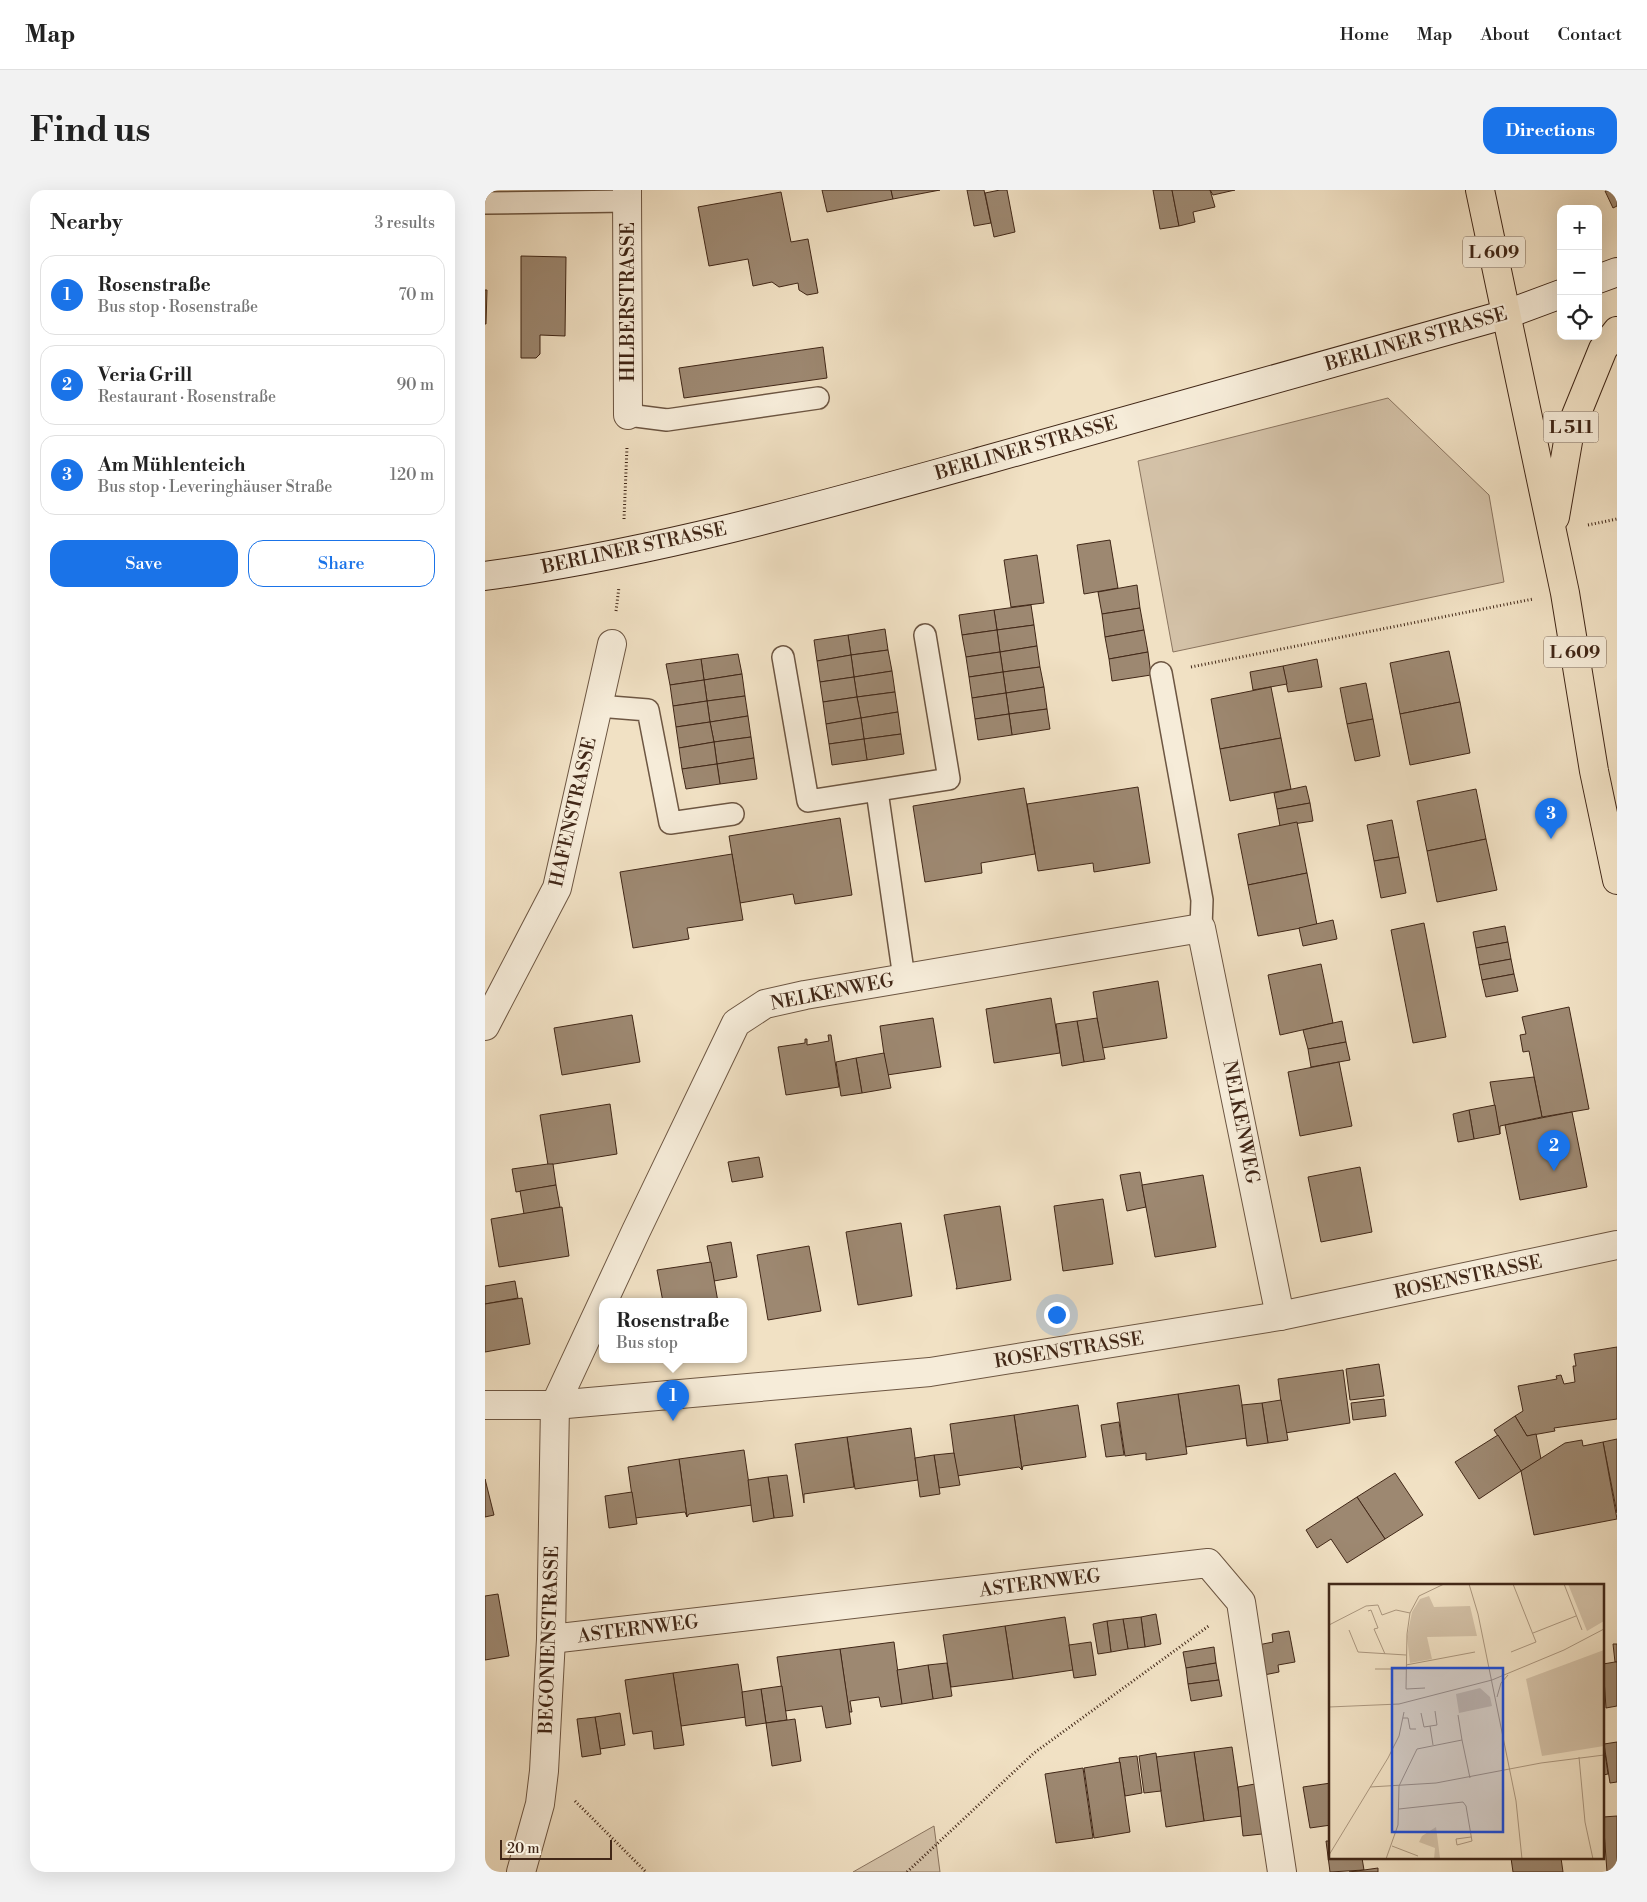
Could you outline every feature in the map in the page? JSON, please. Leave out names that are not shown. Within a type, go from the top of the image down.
[{"type":"main road","name":"L 609","points":[[1480,190],[1565,593],[1594,771],[1617,880]]},
{"type":"main road","name":"L 511","points":[[1552,533],[1570,430],[1603,349],[1617,331]]},
{"type":"street","name":"HILBERSTRASSE","points":[[627,196],[628,414]]},
{"type":"street","points":[[1602,278],[1617,272]]},
{"type":"street","name":"BERLINER STRASSE","points":[[485,576],[556,567],[623,554],[849,498],[1507,314],[1558,295]]},
{"type":"street","name":"HAFENSTRASSE","points":[[485,1026],[557,888],[611,644]]},
{"type":"street","name":"NELKENWEG","points":[[605,1298],[736,1023],[765,1004],[805,995],[1201,928],[1280,1316]]},
{"type":"street","name":"ROSENSTRASSE","points":[[485,1405],[555,1405],[930,1372],[1280,1316],[1617,1245]]},
{"type":"street","name":"NELKENWEG","points":[[555,1405],[599,1310]]},
{"type":"street","name":"BEGONIENSTRASSE","points":[[521,1872],[540,1804],[544,1771],[551,1639],[555,1405]]},
{"type":"street","name":"ASTERNWEG","points":[[551,1639],[1208,1564],[1241,1602]]},
{"type":"street","points":[[1241,1602],[1282,1872]]},
{"type":"lane","points":[[485,203],[627,196]]},
{"type":"lane","points":[[628,414],[667,420],[818,398]]},
{"type":"lane","points":[[783,657],[808,801],[877,791],[949,779],[925,635]]},
{"type":"lane","name":"NELKENWEG","points":[[1161,673],[1202,900],[1201,928]]},
{"type":"lane","points":[[598,706],[648,710],[669,823],[733,814]]},
{"type":"lane","points":[[877,791],[905,978]]},
{"type":"path","points":[[1161,673],[1565,593]]},
{"type":"path","points":[[907,1872],[1034,1753],[1241,1602]]},
{"type":"path","points":[[544,1771],[646,1872]]},
{"type":"shaded area","points":[[1388,398],[1489,495],[1504,582],[1173,652],[1138,461]]},
{"type":"shaded area","points":[[934,1826],[940,1872],[853,1872]]},
{"type":"building","points":[[822,190],[891,190],[893,199],[827,212]]},
{"type":"building","points":[[891,190],[940,190],[893,199]]},
{"type":"building","points":[[967,190],[984,190],[991,223],[974,226]]},
{"type":"building","points":[[1007,190],[1015,232],[994,237],[985,193]]},
{"type":"building","points":[[1153,190],[1172,190],[1179,226],[1160,229]]},
{"type":"building","points":[[1172,190],[1210,190],[1215,207],[1193,212],[1195,222],[1179,226]]},
{"type":"building","points":[[1210,190],[1235,190],[1213,195]]},
{"type":"building","points":[[1617,190],[1617,206],[1613,208],[1605,191]]},
{"type":"building","points":[[781,192],[791,242],[808,239],[818,293],[807,295],[799,290],[798,283],[779,287],[772,282],[753,286],[748,259],[709,266],[698,207]]},
{"type":"building","points":[[521,256],[566,257],[565,336],[540,335],[540,354],[536,358],[521,358]]},
{"type":"building","points":[[485,290],[487,290],[486,324],[485,324]]},
{"type":"building","points":[[823,347],[827,378],[684,398],[679,368]]},
{"type":"building","points":[[1110,540],[1118,588],[1084,594],[1077,545]]},
{"type":"building","points":[[1037,555],[1044,603],[1011,607],[1004,560]]},
{"type":"building","points":[[1137,585],[1140,608],[1102,614],[1098,592]]},
{"type":"building","points":[[1031,605],[1034,625],[997,630],[994,610]]},
{"type":"building","points":[[1140,608],[1144,630],[1105,637],[1102,614]]},
{"type":"building","points":[[994,610],[997,630],[962,635],[959,615]]},
{"type":"building","points":[[1034,625],[1037,646],[1000,652],[997,630]]},
{"type":"building","points":[[885,629],[888,650],[851,655],[848,635]]},
{"type":"building","points":[[997,630],[1000,652],[966,657],[962,635]]},
{"type":"building","points":[[1144,630],[1148,652],[1109,659],[1105,637]]},
{"type":"building","points":[[848,635],[851,655],[817,661],[814,640]]},
{"type":"building","points":[[1037,646],[1040,667],[1003,672],[1000,652]]},
{"type":"building","points":[[888,650],[892,671],[854,677],[851,655]]},
{"type":"building","points":[[1449,651],[1460,702],[1400,714],[1390,663]]},
{"type":"building","points":[[1000,652],[1003,672],[969,677],[966,657]]},
{"type":"building","points":[[1148,652],[1151,675],[1112,681],[1109,659]]},
{"type":"building","points":[[738,654],[742,674],[704,680],[701,659]]},
{"type":"building","points":[[851,655],[854,677],[820,682],[817,661]]},
{"type":"building","points":[[701,659],[704,680],[670,685],[666,664]]},
{"type":"building","points":[[1317,659],[1322,687],[1288,692],[1283,666]]},
{"type":"building","points":[[1283,666],[1287,684],[1253,690],[1250,672]]},
{"type":"building","points":[[1040,667],[1044,687],[1006,693],[1003,672]]},
{"type":"building","points":[[892,671],[895,692],[857,697],[854,677]]},
{"type":"building","points":[[1003,672],[1006,693],[972,698],[969,677]]},
{"type":"building","points":[[742,674],[745,696],[707,701],[704,680]]},
{"type":"building","points":[[854,677],[857,697],[823,702],[820,682]]},
{"type":"building","points":[[704,680],[707,701],[673,706],[670,685]]},
{"type":"building","points":[[1366,683],[1373,719],[1347,724],[1340,688]]},
{"type":"building","points":[[1044,687],[1047,709],[1009,714],[1006,693]]},
{"type":"building","points":[[1271,687],[1281,738],[1220,749],[1211,699]]},
{"type":"building","points":[[895,692],[898,712],[861,718],[857,697]]},
{"type":"building","points":[[1006,693],[1009,714],[975,719],[972,698]]},
{"type":"building","points":[[745,696],[748,716],[710,722],[707,701]]},
{"type":"building","points":[[857,697],[861,718],[826,724],[823,702]]},
{"type":"building","points":[[707,701],[710,722],[676,727],[673,706]]},
{"type":"building","points":[[1460,702],[1470,753],[1410,765],[1400,714]]},
{"type":"building","points":[[1047,709],[1050,729],[1012,735],[1009,714]]},
{"type":"building","points":[[898,712],[901,734],[864,739],[861,718]]},
{"type":"building","points":[[1009,714],[1012,735],[978,740],[975,719]]},
{"type":"building","points":[[748,716],[751,737],[714,742],[710,722]]},
{"type":"building","points":[[861,718],[864,739],[829,744],[826,724]]},
{"type":"building","points":[[1373,719],[1380,756],[1355,761],[1347,724]]},
{"type":"building","points":[[710,722],[714,742],[679,748],[676,727]]},
{"type":"building","points":[[901,734],[904,754],[867,760],[864,739]]},
{"type":"building","points":[[751,737],[754,758],[717,764],[714,742]]},
{"type":"building","points":[[1281,738],[1291,789],[1230,801],[1220,749]]},
{"type":"building","points":[[864,739],[867,760],[832,765],[829,744]]},
{"type":"building","points":[[714,742],[717,764],[682,769],[679,748]]},
{"type":"building","points":[[754,758],[757,779],[720,784],[717,764]]},
{"type":"building","points":[[717,764],[720,784],[686,789],[682,769]]},
{"type":"building","points":[[1306,786],[1310,803],[1277,809],[1274,793]]},
{"type":"building","points":[[1138,787],[1150,863],[1094,872],[1093,863],[1038,871],[1027,804]]},
{"type":"building","points":[[1024,788],[1035,854],[981,863],[982,873],[925,882],[913,806]]},
{"type":"building","points":[[1476,789],[1486,839],[1427,851],[1417,801]]},
{"type":"building","points":[[1310,803],[1313,821],[1280,826],[1277,809]]},
{"type":"building","points":[[840,818],[852,895],[795,904],[793,894],[740,903],[729,836]]},
{"type":"building","points":[[1392,820],[1399,857],[1374,861],[1367,825]]},
{"type":"building","points":[[1297,822],[1307,873],[1248,885],[1238,834]]},
{"type":"building","points":[[1486,839],[1497,890],[1437,902],[1427,851]]},
{"type":"building","points":[[732,854],[743,920],[687,928],[689,939],[633,948],[620,872]]},
{"type":"building","points":[[1399,857],[1406,893],[1381,898],[1374,861]]},
{"type":"building","points":[[1307,873],[1317,925],[1258,936],[1248,885]]},
{"type":"building","points":[[1333,920],[1337,939],[1303,946],[1299,928]]},
{"type":"building","points":[[1424,923],[1446,1037],[1413,1043],[1391,930]]},
{"type":"building","points":[[1505,926],[1508,942],[1476,948],[1473,932]]},
{"type":"building","points":[[1508,942],[1511,959],[1479,965],[1476,948]]},
{"type":"building","points":[[1511,959],[1514,974],[1482,980],[1479,965]]},
{"type":"building","points":[[1321,964],[1333,1023],[1280,1035],[1268,975]]},
{"type":"building","points":[[1514,974],[1518,991],[1486,997],[1482,980]]},
{"type":"building","points":[[1158,981],[1167,1038],[1102,1048],[1093,992]]},
{"type":"building","points":[[1051,998],[1060,1053],[994,1063],[986,1009]]},
{"type":"building","points":[[1569,1007],[1589,1109],[1542,1117],[1529,1051],[1523,1052],[1520,1035],[1526,1034],[1522,1017]]},
{"type":"building","points":[[632,1015],[640,1062],[562,1075],[554,1028]]},
{"type":"building","points":[[933,1018],[941,1067],[887,1075],[880,1026]]},
{"type":"building","points":[[1097,1018],[1105,1059],[1084,1062],[1077,1021]]},
{"type":"building","points":[[1077,1021],[1084,1062],[1062,1066],[1056,1024]]},
{"type":"building","points":[[1342,1021],[1346,1042],[1308,1049],[1303,1030]]},
{"type":"building","points":[[828,1035],[831,1035],[839,1087],[786,1095],[778,1047],[805,1043],[805,1039],[807,1039],[807,1045],[829,1041]]},
{"type":"building","points":[[1346,1042],[1350,1060],[1311,1067],[1308,1049]]},
{"type":"building","points":[[884,1053],[891,1088],[862,1093],[856,1058]]},
{"type":"building","points":[[856,1058],[862,1093],[841,1096],[836,1062]]},
{"type":"building","points":[[1339,1062],[1352,1126],[1300,1136],[1288,1072]]},
{"type":"building","points":[[1534,1077],[1542,1117],[1500,1126],[1500,1134],[1490,1082]]},
{"type":"building","points":[[610,1104],[617,1154],[548,1165],[540,1115]]},
{"type":"building","points":[[1495,1105],[1500,1134],[1474,1139],[1469,1110]]},
{"type":"building","points":[[1469,1110],[1474,1139],[1458,1142],[1453,1114]]},
{"type":"building","points":[[1572,1112],[1587,1187],[1520,1200],[1505,1125]]},
{"type":"building","points":[[759,1157],[763,1177],[732,1182],[728,1162]]},
{"type":"building","points":[[553,1164],[556,1185],[516,1192],[512,1169]]},
{"type":"building","points":[[1360,1167],[1372,1232],[1321,1242],[1308,1177]]},
{"type":"building","points":[[1140,1172],[1146,1207],[1127,1211],[1120,1175]]},
{"type":"building","points":[[1203,1175],[1216,1247],[1155,1257],[1142,1185]]},
{"type":"building","points":[[556,1185],[560,1207],[524,1214],[520,1191]]},
{"type":"building","points":[[1103,1199],[1113,1264],[1063,1271],[1054,1206]]},
{"type":"building","points":[[1000,1206],[1011,1280],[956,1289],[944,1215]]},
{"type":"building","points":[[562,1207],[569,1256],[499,1267],[491,1219]]},
{"type":"building","points":[[901,1223],[912,1296],[858,1305],[846,1232]]},
{"type":"building","points":[[731,1242],[737,1277],[714,1281],[707,1246]]},
{"type":"building","points":[[809,1246],[821,1311],[768,1320],[757,1255]]},
{"type":"building","points":[[711,1262],[717,1298],[662,1298],[657,1270]]},
{"type":"building","points":[[515,1281],[518,1298],[485,1304],[485,1286]]},
{"type":"building","points":[[522,1298],[530,1344],[485,1352],[485,1304]]},
{"type":"building","points":[[1617,1347],[1617,1419],[1554,1428],[1555,1431],[1527,1436],[1515,1416],[1523,1411],[1518,1386],[1557,1379],[1556,1376],[1561,1375],[1564,1384],[1575,1382],[1573,1366],[1576,1366],[1574,1354]]},
{"type":"building","points":[[1379,1364],[1384,1396],[1350,1400],[1346,1369]]},
{"type":"building","points":[[1343,1370],[1350,1423],[1285,1433],[1278,1379]]},
{"type":"building","points":[[1239,1385],[1247,1438],[1186,1447],[1178,1394]]},
{"type":"building","points":[[1178,1394],[1187,1454],[1146,1460],[1146,1453],[1125,1456],[1117,1403]]},
{"type":"building","points":[[1384,1399],[1386,1416],[1353,1420],[1351,1403]]},
{"type":"building","points":[[1281,1400],[1288,1440],[1268,1443],[1262,1403]]},
{"type":"building","points":[[1262,1403],[1268,1443],[1247,1446],[1242,1405]]},
{"type":"building","points":[[1078,1405],[1086,1457],[1023,1466],[1022,1470],[1014,1415]]},
{"type":"building","points":[[1014,1415],[1022,1470],[1019,1467],[957,1476],[950,1424]]},
{"type":"building","points":[[1515,1416],[1527,1436],[1536,1434],[1541,1459],[1521,1471],[1494,1430]]},
{"type":"building","points":[[1119,1422],[1124,1455],[1106,1457],[1101,1425]]},
{"type":"building","points":[[911,1428],[918,1480],[855,1489],[847,1437]]},
{"type":"building","points":[[1498,1435],[1521,1471],[1479,1499],[1455,1462]]},
{"type":"building","points":[[847,1437],[854,1487],[804,1494],[804,1503],[795,1444]]},
{"type":"building","points":[[1617,1439],[1617,1513],[1603,1442]]},
{"type":"building","points":[[1582,1440],[1583,1446],[1603,1442],[1617,1519],[1534,1535],[1521,1471],[1565,1443]]},
{"type":"building","points":[[744,1450],[752,1505],[689,1514],[687,1517],[679,1459]]},
{"type":"building","points":[[954,1453],[960,1485],[939,1488],[934,1455]]},
{"type":"building","points":[[934,1455],[940,1494],[920,1497],[915,1458]]},
{"type":"building","points":[[679,1459],[687,1517],[685,1512],[635,1518],[628,1467]]},
{"type":"building","points":[[1395,1473],[1423,1515],[1385,1539],[1357,1497]]},
{"type":"building","points":[[787,1475],[793,1516],[774,1518],[768,1477]]},
{"type":"building","points":[[768,1477],[774,1518],[753,1522],[748,1480]]},
{"type":"building","points":[[485,1479],[494,1515],[485,1517]]},
{"type":"building","points":[[632,1492],[637,1524],[609,1528],[605,1496]]},
{"type":"building","points":[[1357,1497],[1385,1539],[1347,1563],[1331,1539],[1317,1548],[1306,1530]]},
{"type":"building","points":[[498,1594],[509,1656],[485,1660],[485,1596]]},
{"type":"building","points":[[1156,1614],[1161,1644],[1145,1647],[1141,1617]]},
{"type":"building","points":[[1065,1617],[1073,1670],[1013,1679],[1005,1626]]},
{"type":"building","points":[[1141,1617],[1145,1647],[1128,1649],[1123,1619]]},
{"type":"building","points":[[1123,1619],[1128,1649],[1111,1652],[1107,1621]]},
{"type":"building","points":[[1107,1621],[1111,1652],[1098,1654],[1093,1624]]},
{"type":"building","points":[[1005,1626],[1013,1679],[951,1687],[943,1635]]},
{"type":"building","points":[[1289,1631],[1295,1662],[1278,1665],[1279,1672],[1264,1675],[1258,1645],[1273,1642],[1272,1634]]},
{"type":"building","points":[[894,1642],[902,1704],[881,1707],[879,1697],[850,1701],[852,1712],[849,1712],[840,1649]]},
{"type":"building","points":[[1091,1642],[1096,1675],[1074,1678],[1069,1645]]},
{"type":"building","points":[[1613,1644],[1617,1644],[1617,1662],[1615,1662]]},
{"type":"building","points":[[1214,1647],[1216,1663],[1186,1668],[1183,1652]]},
{"type":"building","points":[[840,1649],[851,1724],[826,1728],[822,1706],[785,1711],[777,1657]]},
{"type":"building","points":[[1617,1662],[1617,1706],[1606,1708],[1605,1693],[1605,1664]]},
{"type":"building","points":[[947,1663],[952,1696],[933,1699],[928,1665]]},
{"type":"building","points":[[1216,1663],[1219,1680],[1188,1684],[1186,1668]]},
{"type":"building","points":[[738,1664],[746,1717],[681,1726],[673,1673]]},
{"type":"building","points":[[928,1665],[933,1699],[902,1704],[897,1670]]},
{"type":"building","points":[[673,1673],[684,1745],[654,1749],[652,1731],[633,1734],[625,1680]]},
{"type":"building","points":[[1219,1680],[1222,1696],[1191,1701],[1188,1684]]},
{"type":"building","points":[[782,1686],[787,1720],[766,1723],[761,1689]]},
{"type":"building","points":[[761,1689],[766,1723],[746,1726],[742,1692]]},
{"type":"building","points":[[620,1713],[625,1745],[600,1749],[595,1717]]},
{"type":"building","points":[[595,1717],[601,1754],[582,1757],[577,1719]]},
{"type":"building","points":[[795,1719],[801,1761],[772,1766],[766,1723]]},
{"type":"building","points":[[1617,1742],[1617,1782],[1610,1783],[1605,1744]]},
{"type":"building","points":[[1232,1747],[1242,1816],[1204,1821],[1194,1752]]},
{"type":"building","points":[[1194,1752],[1204,1821],[1166,1827],[1156,1757]]},
{"type":"building","points":[[1156,1753],[1161,1791],[1144,1793],[1139,1756]]},
{"type":"building","points":[[1605,1753],[1608,1774],[1605,1775]]},
{"type":"building","points":[[1137,1756],[1142,1793],[1125,1796],[1119,1758]]},
{"type":"building","points":[[1120,1762],[1130,1832],[1094,1838],[1084,1768]]},
{"type":"building","points":[[1083,1768],[1093,1838],[1056,1843],[1045,1774]]},
{"type":"building","points":[[1329,1783],[1329,1825],[1310,1828],[1303,1787]]},
{"type":"building","points":[[1255,1784],[1262,1834],[1243,1836],[1238,1787]]},
{"type":"building","points":[[1617,1816],[1617,1872],[1607,1872],[1605,1817]]},
{"type":"building","points":[[1326,1841],[1329,1841],[1329,1860],[1362,1860],[1364,1870],[1330,1872]]},
{"type":"building","points":[[1511,1860],[1561,1860],[1563,1872],[1513,1872]]},
{"type":"building","points":[[1378,1868],[1378,1872],[1349,1872],[1364,1870]]},
{"type":"place","name":"Am Mühlenteich","points":[[1551,839]]},
{"type":"place","name":"Veria Grill","points":[[1554,1171]]},
{"type":"place","name":"Rosenstraße","points":[[673,1421]]}]
